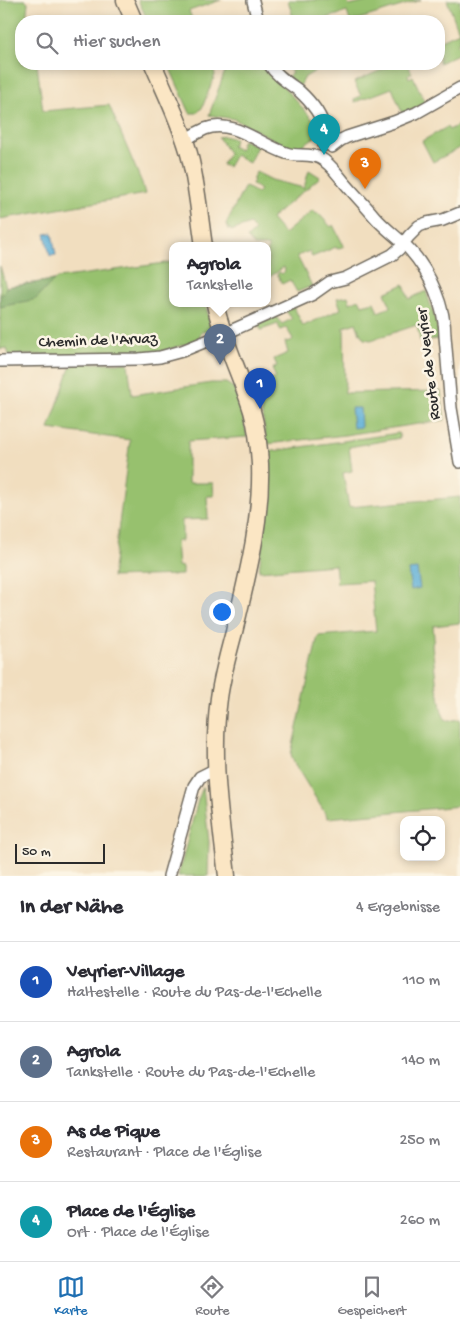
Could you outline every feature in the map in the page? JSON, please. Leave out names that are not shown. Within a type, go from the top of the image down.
[{"type":"main road","points":[[125,0],[131,15]]},
{"type":"main road","points":[[156,70],[185,140],[194,180],[203,242]]},
{"type":"main road","points":[[216,307],[252,413],[258,445],[260,479],[258,515],[246,582],[225,667],[219,698],[216,730],[216,769],[226,876]]},
{"type":"street","points":[[253,1],[256,15]]},
{"type":"street","points":[[185,140],[205,129],[217,126],[224,127],[238,131],[287,154],[313,156],[327,163],[331,156],[325,130],[314,107],[274,70]]},
{"type":"street","points":[[313,156],[347,137],[416,113],[460,88]]},
{"type":"street","name":"Route de Veyrier","points":[[327,163],[381,224],[409,249],[423,268],[437,295],[445,326],[451,408],[460,462]]},
{"type":"street","name":"Chemin de l'Arvaz","points":[[0,361],[138,359],[160,357],[182,351],[313,294],[330,282],[346,278],[392,255],[419,226],[460,213]]},
{"type":"street","points":[[169,876],[194,786],[200,777],[216,769]]},
{"type":"green space","points":[[0,0],[25,0],[28,3],[27,15],[15,15],[15,70],[38,70],[43,111],[109,105],[145,194],[0,219]]},
{"type":"green space","points":[[138,0],[221,0],[189,11],[191,15],[145,15]]},
{"type":"green space","points":[[288,0],[347,0],[349,6],[375,0],[421,0],[372,15],[348,15],[347,12],[337,15],[292,15]]},
{"type":"green space","points":[[447,0],[460,0],[460,42],[457,43],[460,53],[445,60],[445,38],[459,32]]},
{"type":"green space","points":[[171,70],[214,70],[215,75],[202,108],[197,113],[190,113]]},
{"type":"green space","points":[[265,70],[284,87],[315,122],[315,137],[297,149],[288,147],[234,119],[209,115],[225,71]]},
{"type":"green space","points":[[290,70],[317,70],[305,77],[300,86],[288,77],[292,72]]},
{"type":"green space","points":[[381,70],[410,70],[412,73],[408,75],[409,78],[413,76],[425,103],[403,115],[392,88],[355,102],[354,99],[361,96],[354,82]]},
{"type":"green space","points":[[460,124],[460,148],[433,162],[422,141],[447,127],[449,130]]},
{"type":"green space","points":[[224,136],[235,139],[232,146],[239,150],[243,140],[257,146],[249,163],[235,155],[228,167],[222,164],[229,153],[218,137]]},
{"type":"green space","points":[[309,170],[320,177],[271,219],[284,234],[313,210],[331,227],[333,225],[344,246],[337,249],[336,247],[312,257],[310,251],[297,256],[312,286],[297,292],[290,280],[282,284],[277,274],[280,272],[282,274],[285,271],[284,267],[271,276],[271,242],[250,242],[247,238],[255,231],[250,224],[231,231],[226,224],[245,186],[257,193],[260,190],[252,184],[254,180],[252,179],[256,172],[272,180],[304,188]]},
{"type":"green space","points":[[169,262],[169,307],[207,307],[211,330],[201,332],[199,340],[160,352],[9,355],[7,348],[0,349],[0,266],[6,287]]},
{"type":"green space","points":[[54,280],[36,299],[0,307],[0,295],[3,294],[6,287]]},
{"type":"green space","points":[[404,284],[409,299],[426,291],[436,321],[439,339],[420,341],[417,325],[371,340],[364,339],[356,323],[344,327],[345,393],[441,391],[445,420],[345,435],[267,444],[261,408],[253,387],[276,378],[272,369],[277,366],[274,359],[288,353],[285,342],[293,339],[287,329],[280,330],[278,324],[261,330],[258,324],[276,317],[282,324],[292,319],[286,311],[294,307],[303,326],[341,309],[337,298],[348,296],[350,303],[359,299],[362,305],[374,302],[378,312],[391,307],[385,293]]},
{"type":"green space","points":[[77,363],[128,363],[132,395],[211,383],[226,383],[234,388],[243,414],[247,437],[188,441],[188,483],[213,483],[214,496],[207,496],[208,519],[182,520],[182,541],[176,541],[178,566],[182,567],[182,575],[112,577],[130,440],[49,429],[70,368]]},
{"type":"green space","points":[[399,433],[400,438],[349,447],[352,471],[343,473],[349,507],[460,497],[460,623],[433,626],[434,638],[432,645],[437,688],[444,718],[447,721],[460,719],[460,806],[328,818],[294,763],[291,754],[318,636],[376,631],[371,581],[337,583],[335,565],[259,571],[267,499],[266,452]]},
{"type":"green space","points":[[203,787],[209,842],[208,876],[178,876],[198,800]]},
{"type":"water","points":[[52,233],[56,255],[50,256],[45,234]]},
{"type":"water","points":[[351,408],[360,408],[361,427],[353,428]]},
{"type":"water","points":[[417,569],[420,588],[411,590],[408,570]]},
{"type":"place","name":"Place de l'Église","points":[[324,155]]},
{"type":"place","name":"As de Pique","points":[[365,189]]},
{"type":"place","name":"Agrola","points":[[220,365]]},
{"type":"place","name":"Veyrier-Village","points":[[260,409]]}]
